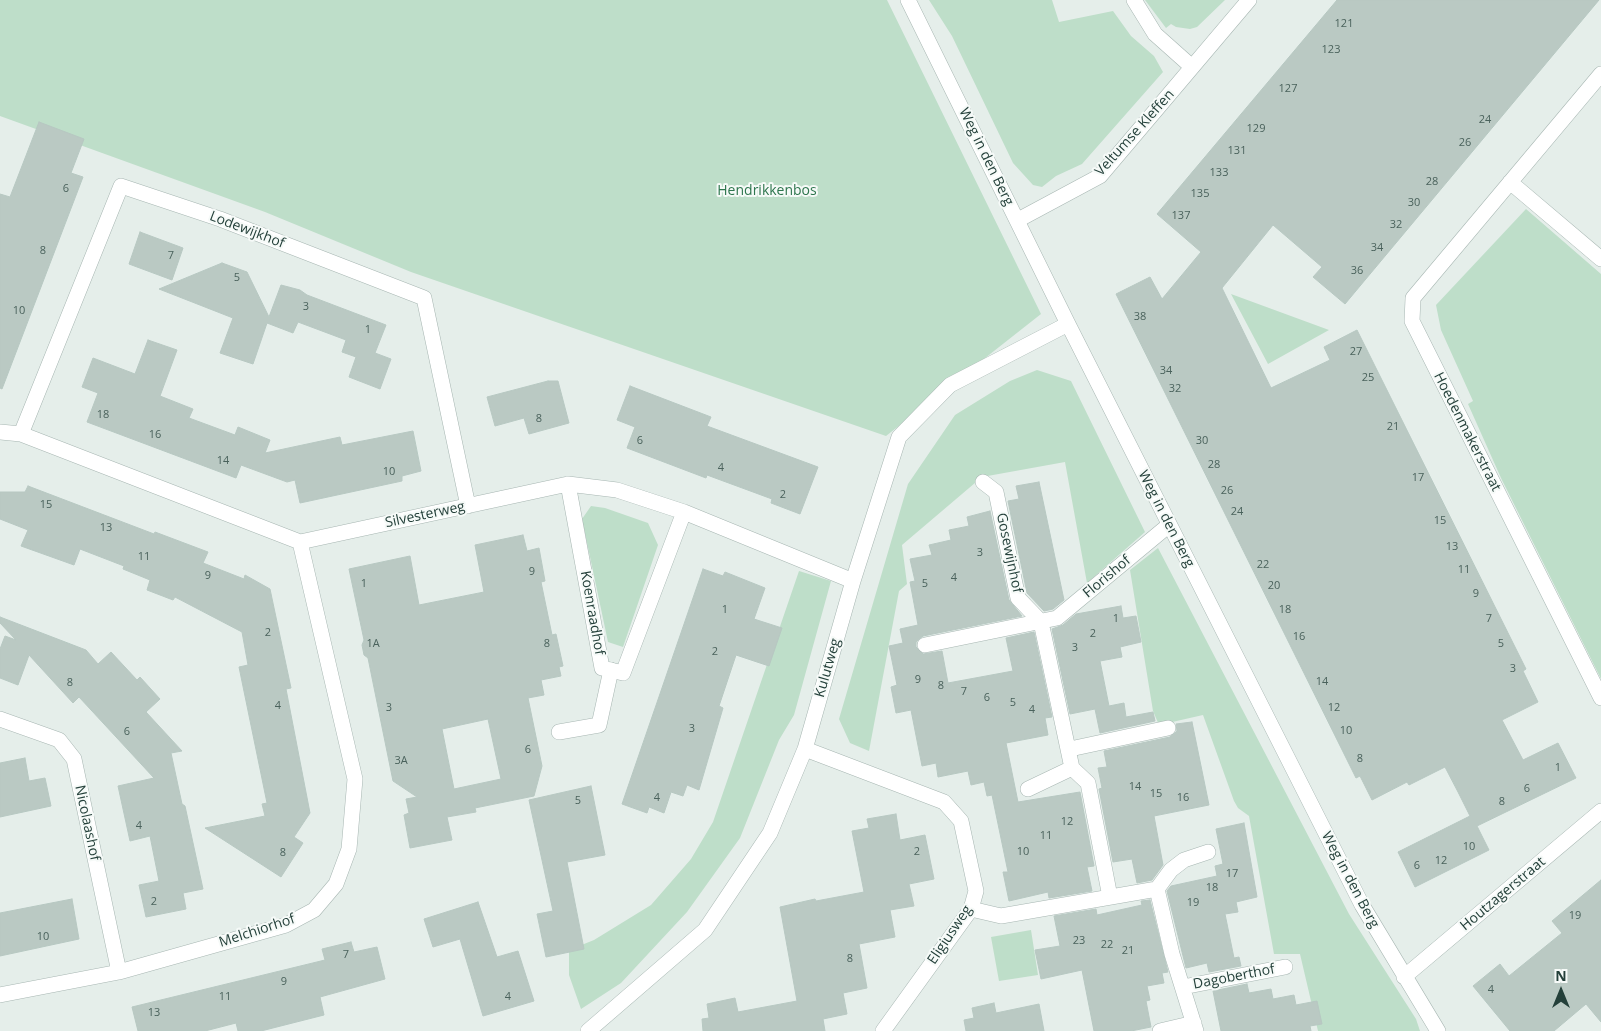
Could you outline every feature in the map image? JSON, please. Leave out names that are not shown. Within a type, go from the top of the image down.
[{"type":"street","name":"Weg in den Berg","points":[[908,0],[1068,324],[1362,905],[1438,1031]]},
{"type":"street","points":[[1134,0],[1155,34],[1192,67]]},
{"type":"street","name":"Veltumse Kleffen","points":[[1018,220],[1100,176],[1249,0]]},
{"type":"street","name":"Hoedenmakerstraat","points":[[1601,74],[1413,298],[1412,321],[1601,698]]},
{"type":"street","points":[[1510,182],[1601,259]]},
{"type":"street","name":"Lodewijkhof","points":[[21,434],[121,186],[220,220],[424,298],[468,506]]},
{"type":"street","name":"Kulutweg","points":[[588,1031],[704,930],[770,833],[805,750],[853,581],[899,437],[950,385],[1068,324]]},
{"type":"street","points":[[0,432],[21,434],[300,542]]},
{"type":"street","name":"Gosewijnhof","points":[[983,482],[996,492],[1018,598],[1040,622]]},
{"type":"street","name":"Silvesterweg","points":[[300,542],[568,484],[617,490],[684,512],[853,581]]},
{"type":"street","name":"Koenraadhof","points":[[568,484],[602,668],[623,673],[684,512]]},
{"type":"street","name":"Florishof","points":[[925,645],[1057,618],[1169,525]]},
{"type":"street","name":"Melchiorhof","points":[[0,995],[119,972],[286,925],[314,910],[336,884],[349,849],[355,779],[300,542]]},
{"type":"street","points":[[1040,622],[1070,749],[1072,768],[1088,783],[1110,897]]},
{"type":"street","points":[[559,732],[599,725],[611,670]]},
{"type":"street","name":"Nicolaashof","points":[[0,719],[59,740],[74,760],[119,972]]},
{"type":"street","points":[[1070,749],[1168,728]]},
{"type":"street","name":"Eligiusweg","points":[[805,750],[944,802],[961,821],[976,891],[971,908],[882,1031]]},
{"type":"street","points":[[1028,789],[1072,768]]},
{"type":"street","name":"Houtzagerstraat","points":[[1404,977],[1601,812]]},
{"type":"street","points":[[971,908],[1001,916],[1157,890],[1171,870],[1184,860],[1208,852]]},
{"type":"street","name":"Dagoberthof","points":[[1157,890],[1172,954],[1195,1027],[1160,1031]]},
{"type":"street","name":"Dagoberthof","points":[[1183,987],[1285,967]]},
{"type":"green space","name":"Hendrikkenbos","points":[[0,0],[887,0],[1041,314],[886,436],[411,272],[265,212],[0,116]]},
{"type":"green space","points":[[929,0],[1052,0],[1059,22],[1113,11],[1131,36],[1154,56],[1163,72],[1082,164],[1056,176],[1042,187],[1033,185],[1013,163],[952,36]]},
{"type":"green space","points":[[1145,0],[1225,0],[1197,27],[1190,29],[1176,27],[1171,24],[1166,28]]},
{"type":"green space","points":[[1526,209],[1601,274],[1601,679],[1501,478],[1468,404],[1473,401],[1441,330],[1436,305]]},
{"type":"green space","points":[[1231,294],[1329,330],[1268,364]]},
{"type":"green space","points":[[1037,370],[1071,381],[1145,532],[1087,583],[1065,462],[982,477],[902,545],[907,584],[899,591],[869,751],[850,743],[839,719],[908,484],[955,415],[1010,381]]},
{"type":"green space","points":[[591,506],[605,508],[648,523],[658,545],[623,647],[608,642],[582,519]]},
{"type":"green space","points":[[1158,548],[1349,914],[1416,1019],[1420,1031],[1318,1031],[1300,954],[1274,954],[1249,816],[1238,808],[1234,801],[1203,715],[1159,725],[1153,711],[1130,570]]},
{"type":"green space","points":[[799,571],[831,581],[794,715],[779,740],[740,838],[687,912],[621,983],[581,1009],[569,975],[569,950],[594,940],[651,905],[691,859],[713,822]]},
{"type":"green space","points":[[1031,930],[1038,975],[999,981],[991,937]]},
{"type":"building","points":[[1337,0],[1599,0],[1345,304],[1313,277],[1322,267],[1273,225],[1222,288],[1271,388],[1330,360],[1324,347],[1357,330],[1526,669],[1523,671],[1538,702],[1502,720],[1523,760],[1558,743],[1576,778],[1477,826],[1489,850],[1415,887],[1398,852],[1470,816],[1458,792],[1445,767],[1409,785],[1407,782],[1372,800],[1360,776],[1356,778],[1116,294],[1150,277],[1162,299],[1201,252],[1157,214]]},
{"type":"building","points":[[39,122],[84,139],[71,173],[83,177],[2,389],[0,388],[0,194],[10,197]]},
{"type":"building","points":[[140,232],[183,248],[172,280],[129,264]]},
{"type":"building","points":[[222,263],[247,272],[269,317],[281,285],[300,290],[307,295],[386,325],[375,353],[391,359],[380,389],[349,377],[356,357],[342,352],[346,340],[298,322],[293,333],[267,323],[253,364],[220,353],[233,318],[159,289]]},
{"type":"building","points":[[148,340],[177,350],[160,396],[193,409],[189,418],[235,435],[238,427],[270,440],[265,453],[340,437],[342,445],[413,431],[421,471],[402,476],[402,481],[300,503],[295,480],[287,482],[241,465],[236,478],[87,422],[98,393],[82,387],[93,358],[135,374]]},
{"type":"building","points":[[548,381],[558,381],[569,423],[529,434],[524,418],[495,426],[487,397]]},
{"type":"building","points":[[630,386],[711,417],[707,426],[818,467],[800,514],[771,503],[772,499],[707,475],[706,478],[627,448],[635,427],[617,420]]},
{"type":"building","points":[[1039,482],[1064,600],[1053,609],[1044,611],[1027,593],[1008,501],[1019,499],[1016,486]]},
{"type":"building","points":[[28,486],[154,534],[155,532],[208,552],[203,563],[244,579],[245,575],[270,589],[291,688],[286,689],[310,813],[294,837],[303,843],[281,877],[205,828],[265,816],[262,804],[267,803],[239,667],[248,665],[242,632],[175,597],[173,600],[147,590],[150,580],[123,569],[124,566],[80,549],[74,565],[21,546],[28,530],[0,519],[0,492],[25,492]]},
{"type":"building","points":[[990,511],[1009,600],[1022,616],[923,636],[916,642],[916,647],[923,654],[942,651],[948,683],[1013,671],[1006,638],[1034,632],[1052,717],[1045,718],[1048,735],[1006,743],[1018,802],[1080,792],[1094,866],[1087,867],[1092,891],[1049,898],[1048,892],[1009,901],[1003,872],[1008,872],[992,795],[987,796],[984,782],[971,785],[968,771],[938,777],[936,763],[922,766],[911,710],[896,713],[891,687],[897,685],[889,646],[903,643],[900,629],[918,625],[910,582],[915,581],[910,559],[932,555],[929,545],[951,540],[949,530],[969,526],[967,517]]},
{"type":"building","points":[[523,535],[527,551],[539,548],[545,581],[541,582],[552,635],[556,634],[563,666],[559,667],[561,676],[541,680],[544,695],[528,698],[542,766],[534,796],[475,808],[476,812],[447,817],[452,840],[410,848],[404,815],[409,813],[406,799],[417,797],[393,781],[368,658],[364,655],[362,645],[364,640],[349,569],[410,556],[419,605],[484,592],[475,545]],"holes":[[[488,719],[501,779],[454,789],[442,729]]]},
{"type":"building","points":[[703,569],[723,576],[725,572],[765,588],[754,619],[782,628],[769,666],[736,655],[719,706],[723,708],[699,790],[687,785],[683,796],[671,792],[664,813],[649,807],[647,813],[622,804]]},
{"type":"building","points":[[1121,606],[1123,618],[1136,616],[1141,642],[1120,647],[1122,657],[1100,661],[1109,706],[1124,703],[1126,717],[1153,712],[1155,721],[1100,733],[1095,709],[1070,714],[1052,629],[1063,625],[1076,614]]},
{"type":"building","points":[[0,617],[86,650],[98,664],[111,652],[137,680],[140,677],[160,699],[146,712],[182,751],[171,753],[203,889],[183,893],[186,909],[146,917],[139,885],[159,881],[150,836],[130,841],[118,786],[154,778],[79,697],[73,703],[29,655],[18,685],[0,678],[0,649],[5,636],[16,640],[0,623]]},
{"type":"building","points":[[1192,722],[1209,805],[1154,816],[1163,865],[1152,880],[1137,883],[1132,859],[1113,862],[1099,789],[1102,788],[1098,768],[1107,767],[1104,751],[1170,737],[1177,731],[1176,724]]},
{"type":"building","points":[[25,758],[29,781],[45,778],[51,806],[0,817],[0,763]]},
{"type":"building","points":[[591,786],[605,855],[567,862],[584,949],[546,957],[537,914],[553,911],[529,800]]},
{"type":"building","points":[[896,814],[900,840],[925,835],[934,879],[909,884],[914,906],[890,910],[895,937],[859,944],[867,988],[843,993],[847,1014],[823,1019],[825,1031],[703,1031],[702,1019],[709,1018],[707,1004],[735,998],[738,1012],[797,1001],[780,907],[815,899],[816,901],[864,892],[852,831],[869,828],[867,819]]},
{"type":"building","points":[[1244,823],[1257,897],[1236,902],[1238,912],[1225,914],[1234,958],[1239,957],[1241,966],[1209,972],[1207,963],[1186,968],[1167,891],[1171,886],[1217,876],[1215,866],[1223,864],[1216,829]]},
{"type":"building","points":[[1601,880],[1601,1022],[1586,1004],[1554,1031],[1510,1031],[1473,986],[1500,964],[1509,976],[1562,933],[1552,921]]},
{"type":"building","points":[[72,899],[79,939],[0,956],[0,913]]},
{"type":"building","points":[[1150,900],[1168,972],[1162,973],[1164,983],[1147,986],[1150,1000],[1146,1001],[1151,1027],[1131,1031],[1094,1031],[1082,970],[1041,979],[1035,950],[1060,946],[1054,916],[1096,909],[1097,915],[1142,905],[1141,901]]},
{"type":"building","points":[[478,902],[497,957],[518,951],[534,1001],[483,1016],[460,939],[433,947],[424,919]]},
{"type":"building","points":[[351,942],[354,952],[377,947],[385,979],[320,997],[324,1015],[261,1031],[238,1031],[236,1023],[205,1031],[138,1031],[132,1007],[325,960],[322,949]]},
{"type":"building","points":[[1247,984],[1249,993],[1271,989],[1273,999],[1294,995],[1296,1005],[1317,1001],[1322,1024],[1310,1026],[1311,1031],[1221,1031],[1213,991]]},
{"type":"building","points":[[994,1003],[996,1013],[1039,1004],[1044,1031],[966,1031],[964,1020],[974,1018],[972,1008]]}]
